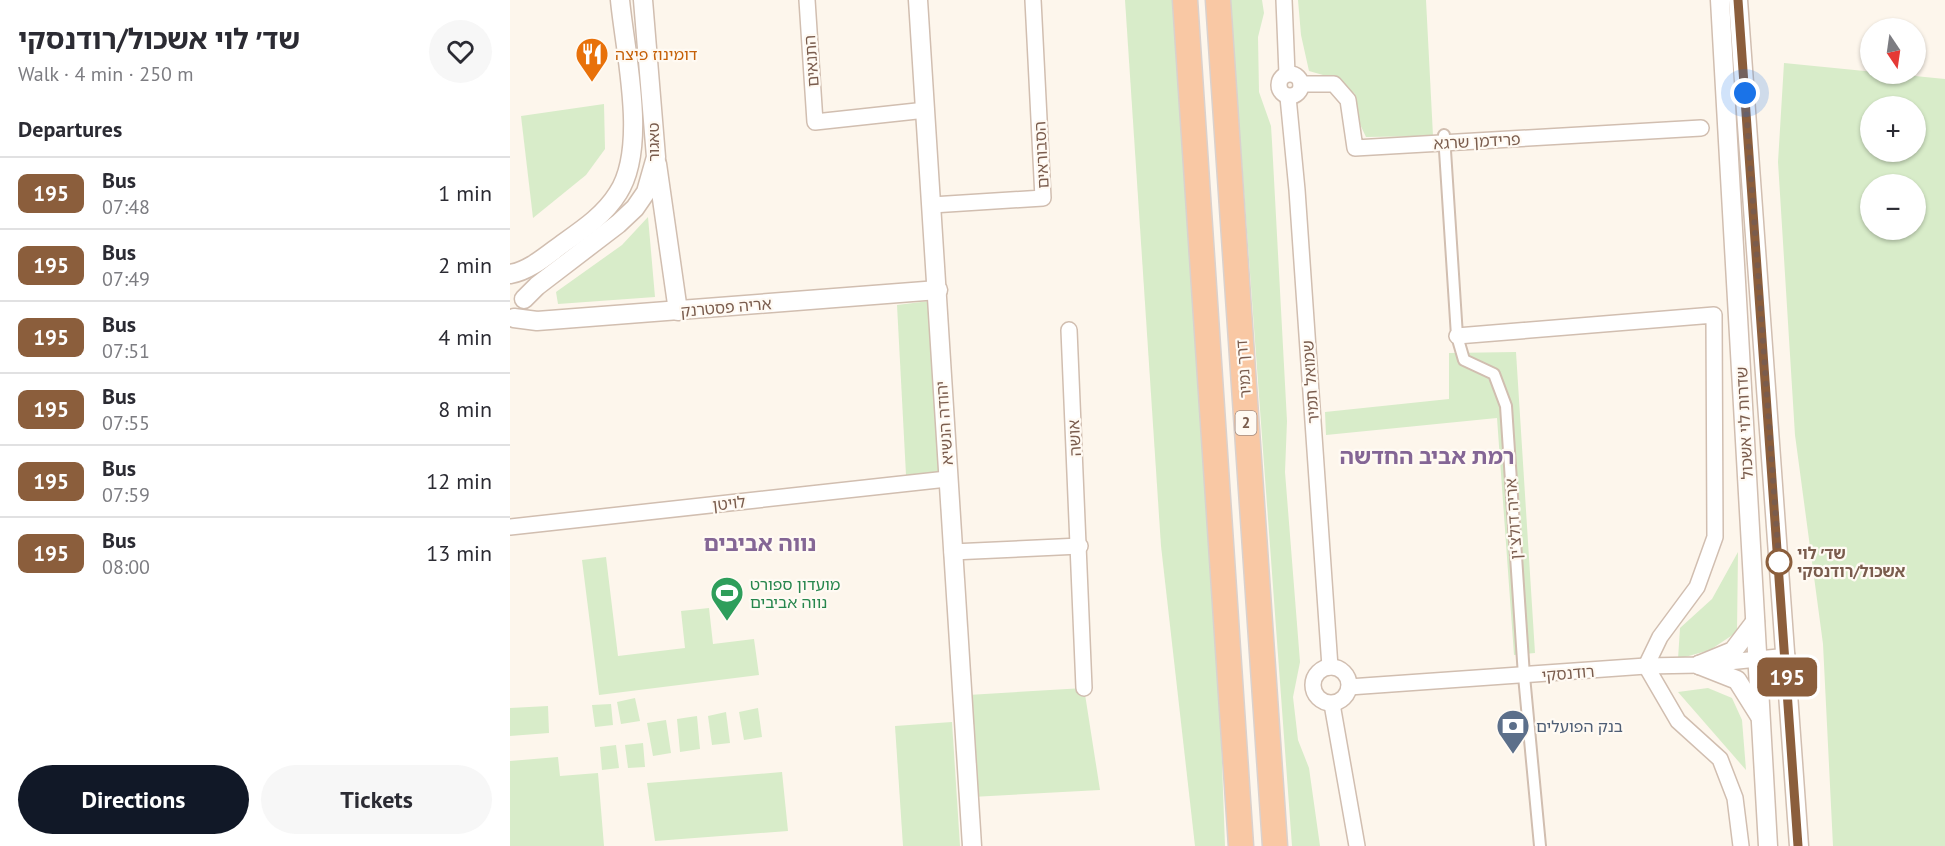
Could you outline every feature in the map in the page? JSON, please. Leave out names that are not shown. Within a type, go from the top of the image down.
[{"type":"highway","name":"דרך נמיר","points":[[1185,0],[1241,846]]},
{"type":"highway","name":"דרך נמיר","points":[[1218,0],[1275,846]]},
{"type":"street","name":"טאגור","points":[[510,274],[524,270],[587,227],[619,192],[627,175],[633,141],[620,0]]},
{"type":"street","name":"טאגור","points":[[524,299],[537,286],[601,239],[635,208],[646,192],[656,157],[643,0]]},
{"type":"street","name":"התנאים","points":[[807,0],[815,122],[926,110]]},
{"type":"street","name":"יהודה הנשיא","points":[[918,0],[972,846]]},
{"type":"street","name":"הסבוראים","points":[[932,205],[1043,198],[1033,0]]},
{"type":"street","points":[[1284,0],[1287,74]]},
{"type":"street","name":"שדרות לוי אשכול","points":[[1720,0],[1768,846]]},
{"type":"street","name":"שדרות לוי אשכול","points":[[1738,0],[1798,846]]},
{"type":"street","points":[[1287,74],[1298,77],[1301,84],[1298,93],[1288,97],[1281,93],[1278,86],[1280,79],[1287,74]]},
{"type":"street","name":"פרידמן שרגא","points":[[1301,84],[1334,84],[1348,100],[1355,148],[1444,139],[1701,128]]},
{"type":"street","name":"שמואל תמיר","points":[[1288,97],[1298,202],[1330,667]]},
{"type":"street","name":"אריה דולצ'ין","points":[[1444,139],[1457,336],[1464,360],[1494,374],[1506,406],[1524,676],[1540,846]]},
{"type":"street","points":[[656,157],[678,311]]},
{"type":"street","points":[[510,274],[521,285],[524,299],[523,306],[512,319]]},
{"type":"street","name":"אריה פסטרנק","points":[[512,319],[537,321],[938,290]]},
{"type":"street","name":"שדרות לוי אשכול","points":[[1457,336],[1714,315],[1715,537],[1697,587],[1660,637],[1646,666]]},
{"type":"street","name":"אושה","points":[[1069,330],[1080,546],[1084,688]]},
{"type":"street","name":"לויטן","points":[[510,527],[948,479]]},
{"type":"street","points":[[952,552],[1080,546]]},
{"type":"street","points":[[1699,665],[1733,651],[1755,622]]},
{"type":"street","name":"רודנסקי","points":[[1349,687],[1646,666],[1699,665],[1786,656]]},
{"type":"street","points":[[1699,665],[1737,680],[1761,718]]},
{"type":"street","points":[[1646,666],[1678,721],[1720,759],[1735,798],[1741,846]]},
{"type":"street","points":[[1330,667],[1346,675],[1349,687],[1343,699],[1332,704],[1320,700],[1313,689],[1315,677],[1319,672],[1330,667]]},
{"type":"street","points":[[1332,704],[1357,846]]},
{"type":"green space","points":[[1125,0],[1175,0],[1214,539],[1225,846],[1195,846],[1161,546]]},
{"type":"green space","points":[[1230,0],[1262,0],[1264,13],[1258,37],[1259,92],[1271,126],[1287,421],[1285,472],[1300,662],[1293,697],[1298,740],[1309,768],[1320,846],[1292,846]]},
{"type":"green space","points":[[1298,0],[1426,0],[1433,136],[1366,137],[1357,118],[1355,94],[1337,79],[1309,71],[1301,35]]},
{"type":"green space","points":[[1784,63],[1860,71],[1860,84],[1926,84],[1926,77],[1945,79],[1945,846],[1833,846],[1823,644],[1795,435],[1778,162]]},
{"type":"green space","points":[[604,104],[605,149],[586,175],[533,218],[521,116]]},
{"type":"green space","points":[[648,217],[655,297],[558,304],[556,292],[622,245]]},
{"type":"green space","points":[[929,301],[941,472],[906,475],[897,305]]},
{"type":"green space","points":[[1516,352],[1535,653],[1514,655],[1497,418],[1326,435],[1325,412],[1449,399],[1449,353]]},
{"type":"green space","points":[[1738,552],[1737,632],[1710,650],[1678,659],[1680,628],[1712,599]]},
{"type":"green space","points":[[606,557],[618,656],[685,648],[681,611],[709,608],[713,644],[754,639],[759,675],[599,695],[582,560]]},
{"type":"green space","points":[[1084,688],[1100,790],[972,797],[968,695]]},
{"type":"green space","points":[[1708,688],[1732,698],[1742,720],[1746,770],[1678,692]]},
{"type":"green space","points":[[635,698],[640,721],[621,724],[617,702]]},
{"type":"green space","points":[[611,704],[613,725],[595,727],[592,705]]},
{"type":"green space","points":[[548,706],[549,733],[510,736],[510,708]]},
{"type":"green space","points":[[758,708],[762,737],[744,740],[739,712]]},
{"type":"green space","points":[[726,712],[730,743],[712,745],[708,716]]},
{"type":"green space","points":[[697,716],[700,749],[680,752],[677,719]]},
{"type":"green space","points":[[666,720],[671,753],[653,756],[647,723]]},
{"type":"green space","points":[[952,722],[960,846],[903,846],[895,726]]},
{"type":"green space","points":[[643,743],[645,767],[628,768],[625,745]]},
{"type":"green space","points":[[616,745],[619,768],[602,770],[600,747]]},
{"type":"green space","points":[[558,757],[560,776],[598,773],[604,846],[510,846],[510,761]]},
{"type":"green space","points":[[782,772],[788,831],[655,841],[647,783]]},
{"type":"bus line","name":"195","points":[[1738,0],[1798,846]]},
{"type":"place","name":"דומינוז פיצה","points":[[592,83]]},
{"type":"place","name":"שד׳ לוי אשכול/רודנסקי","points":[[1779,562]]},
{"type":"place","name":"מועדון ספורט נווה אביבים","points":[[727,622]]},
{"type":"place","name":"בנק הפועלים","points":[[1513,755]]},
{"type":"district","name":"רמת אביב החדשה","points":[[1427,456]]},
{"type":"district","name":"נווה אביבים","points":[[760,543]]},
{"type":"route","points":[[1745,93],[1779,562]]}]
